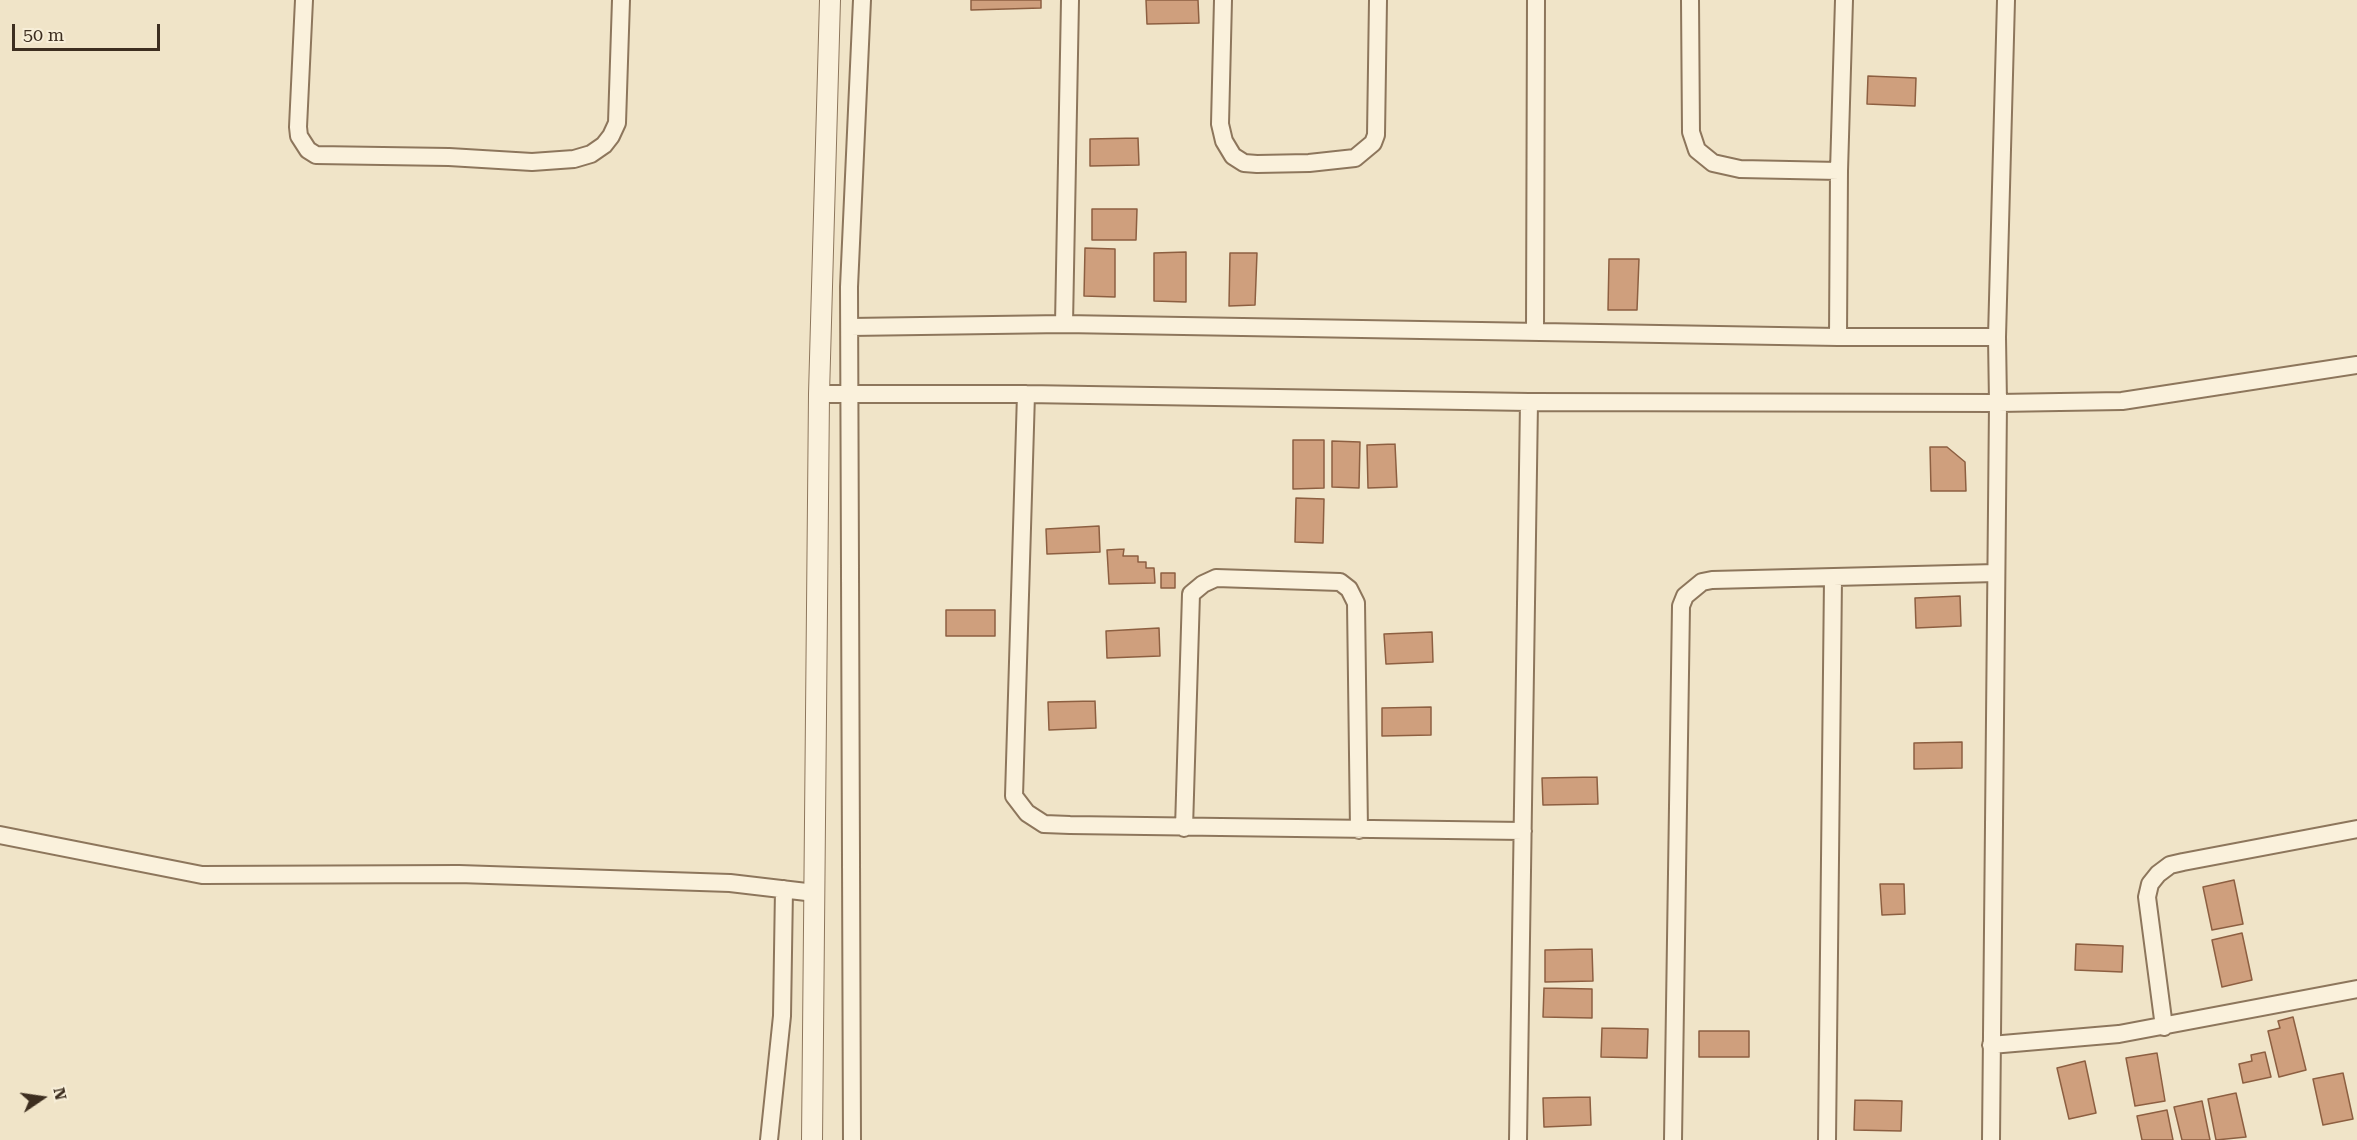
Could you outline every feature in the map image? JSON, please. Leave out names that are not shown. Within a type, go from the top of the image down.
[{"type":"street","points":[[304,0],[298,127],[299,135],[308,150],[316,155],[449,157],[532,162],[574,159],[604,145],[611,136],[617,123],[621,0]]},
{"type":"street","points":[[812,1140],[819,394],[830,0]]},
{"type":"street","points":[[852,1140],[850,256],[862,0]]},
{"type":"street","points":[[1064,324],[1070,0]]},
{"type":"street","points":[[1223,0],[1220,124],[1224,141],[1233,156],[1244,163],[1257,164],[1309,163],[1355,158],[1373,143],[1376,135],[1378,0]]},
{"type":"street","points":[[1535,332],[1536,0]]},
{"type":"street","points":[[1690,0],[1691,132],[1697,150],[1713,163],[1740,169],[1839,171]]},
{"type":"street","points":[[1838,337],[1839,171],[1844,0]]},
{"type":"street","points":[[1991,1140],[1997,337],[2006,0]]},
{"type":"street","points":[[850,327],[1064,324],[1838,337],[1997,337]]},
{"type":"street","points":[[819,394],[1026,394],[1529,402],[2122,401],[2357,365]]},
{"type":"street","points":[[1026,394],[1014,796],[1027,813],[1044,824],[1184,828],[1523,831]]},
{"type":"street","points":[[1518,1140],[1529,402]]},
{"type":"street","points":[[1672,1140],[1681,606],[1685,596],[1702,582],[1712,580],[1996,573]]},
{"type":"street","points":[[1184,828],[1191,594],[1203,584],[1216,578],[1340,582],[1349,589],[1356,603],[1359,830]]},
{"type":"street","points":[[1827,1140],[1833,578]]},
{"type":"street","points":[[2164,1027],[2147,897],[2150,884],[2158,874],[2170,865],[2183,862],[2357,829]]},
{"type":"street","points":[[0,835],[202,875],[459,874],[729,883],[815,893]]},
{"type":"street","points":[[770,1140],[782,1016],[784,889]]},
{"type":"street","points":[[1991,1045],[2120,1034],[2357,989]]},
{"type":"building","points":[[971,0],[1041,0],[1041,8],[971,10]]},
{"type":"building","points":[[1146,0],[1198,0],[1199,23],[1147,24]]},
{"type":"building","points":[[1868,76],[1916,78],[1915,106],[1867,104]]},
{"type":"building","points":[[1138,138],[1139,165],[1090,166],[1090,139]]},
{"type":"building","points":[[1092,209],[1137,209],[1136,240],[1092,240]]},
{"type":"building","points":[[1085,248],[1115,249],[1115,297],[1084,296]]},
{"type":"building","points":[[1186,252],[1186,302],[1154,301],[1154,253]]},
{"type":"building","points":[[1230,253],[1257,253],[1255,305],[1229,306]]},
{"type":"building","points":[[1609,259],[1639,259],[1637,310],[1608,310]]},
{"type":"building","points":[[1293,440],[1324,440],[1324,488],[1293,489]]},
{"type":"building","points":[[1332,441],[1360,442],[1359,488],[1332,487]]},
{"type":"building","points":[[1395,444],[1397,487],[1368,488],[1367,445]]},
{"type":"building","points":[[1930,447],[1947,447],[1965,462],[1966,491],[1931,491]]},
{"type":"building","points":[[1296,498],[1324,499],[1323,543],[1295,542]]},
{"type":"building","points":[[1099,526],[1100,552],[1047,554],[1046,529]]},
{"type":"building","points":[[1124,549],[1123,556],[1138,556],[1138,562],[1146,562],[1146,568],[1154,568],[1155,583],[1109,584],[1107,550]]},
{"type":"building","points":[[1161,573],[1175,573],[1175,588],[1161,588]]},
{"type":"building","points":[[1960,596],[1961,626],[1916,628],[1915,598]]},
{"type":"building","points":[[946,610],[995,610],[995,636],[946,636]]},
{"type":"building","points":[[1159,628],[1160,656],[1107,658],[1106,631]]},
{"type":"building","points":[[1432,632],[1433,662],[1386,664],[1384,634]]},
{"type":"building","points":[[1095,701],[1096,728],[1049,730],[1048,702]]},
{"type":"building","points":[[1431,707],[1431,735],[1382,736],[1382,708]]},
{"type":"building","points":[[1962,742],[1962,768],[1914,769],[1914,743]]},
{"type":"building","points":[[1597,777],[1598,804],[1543,805],[1542,778]]},
{"type":"building","points":[[2234,880],[2243,924],[2212,930],[2203,887]]},
{"type":"building","points":[[1880,884],[1904,884],[1905,914],[1882,915]]},
{"type":"building","points":[[2242,933],[2252,980],[2222,987],[2212,940]]},
{"type":"building","points":[[2076,944],[2123,946],[2122,972],[2075,970]]},
{"type":"building","points":[[1592,949],[1593,981],[1545,982],[1545,950]]},
{"type":"building","points":[[1544,988],[1592,989],[1592,1018],[1543,1017]]},
{"type":"building","points":[[2293,1017],[2306,1070],[2279,1077],[2268,1031],[2280,1028],[2278,1021]]},
{"type":"building","points":[[1602,1028],[1648,1029],[1647,1058],[1601,1057]]},
{"type":"building","points":[[1699,1031],[1749,1031],[1749,1057],[1699,1057]]},
{"type":"building","points":[[2265,1052],[2271,1077],[2243,1083],[2239,1064],[2252,1061],[2251,1055]]},
{"type":"building","points":[[2157,1053],[2165,1101],[2135,1106],[2126,1058]]},
{"type":"building","points":[[2085,1061],[2096,1113],[2069,1119],[2057,1068]]},
{"type":"building","points":[[2343,1073],[2353,1119],[2323,1125],[2313,1079]]},
{"type":"building","points":[[2236,1093],[2246,1137],[2216,1140],[2208,1099]]},
{"type":"building","points":[[1590,1097],[1591,1125],[1544,1127],[1543,1098]]},
{"type":"building","points":[[1855,1100],[1902,1101],[1901,1131],[1854,1130]]},
{"type":"building","points":[[2202,1101],[2210,1140],[2182,1140],[2174,1107]]},
{"type":"building","points":[[2167,1110],[2173,1140],[2142,1140],[2137,1116]]}]
